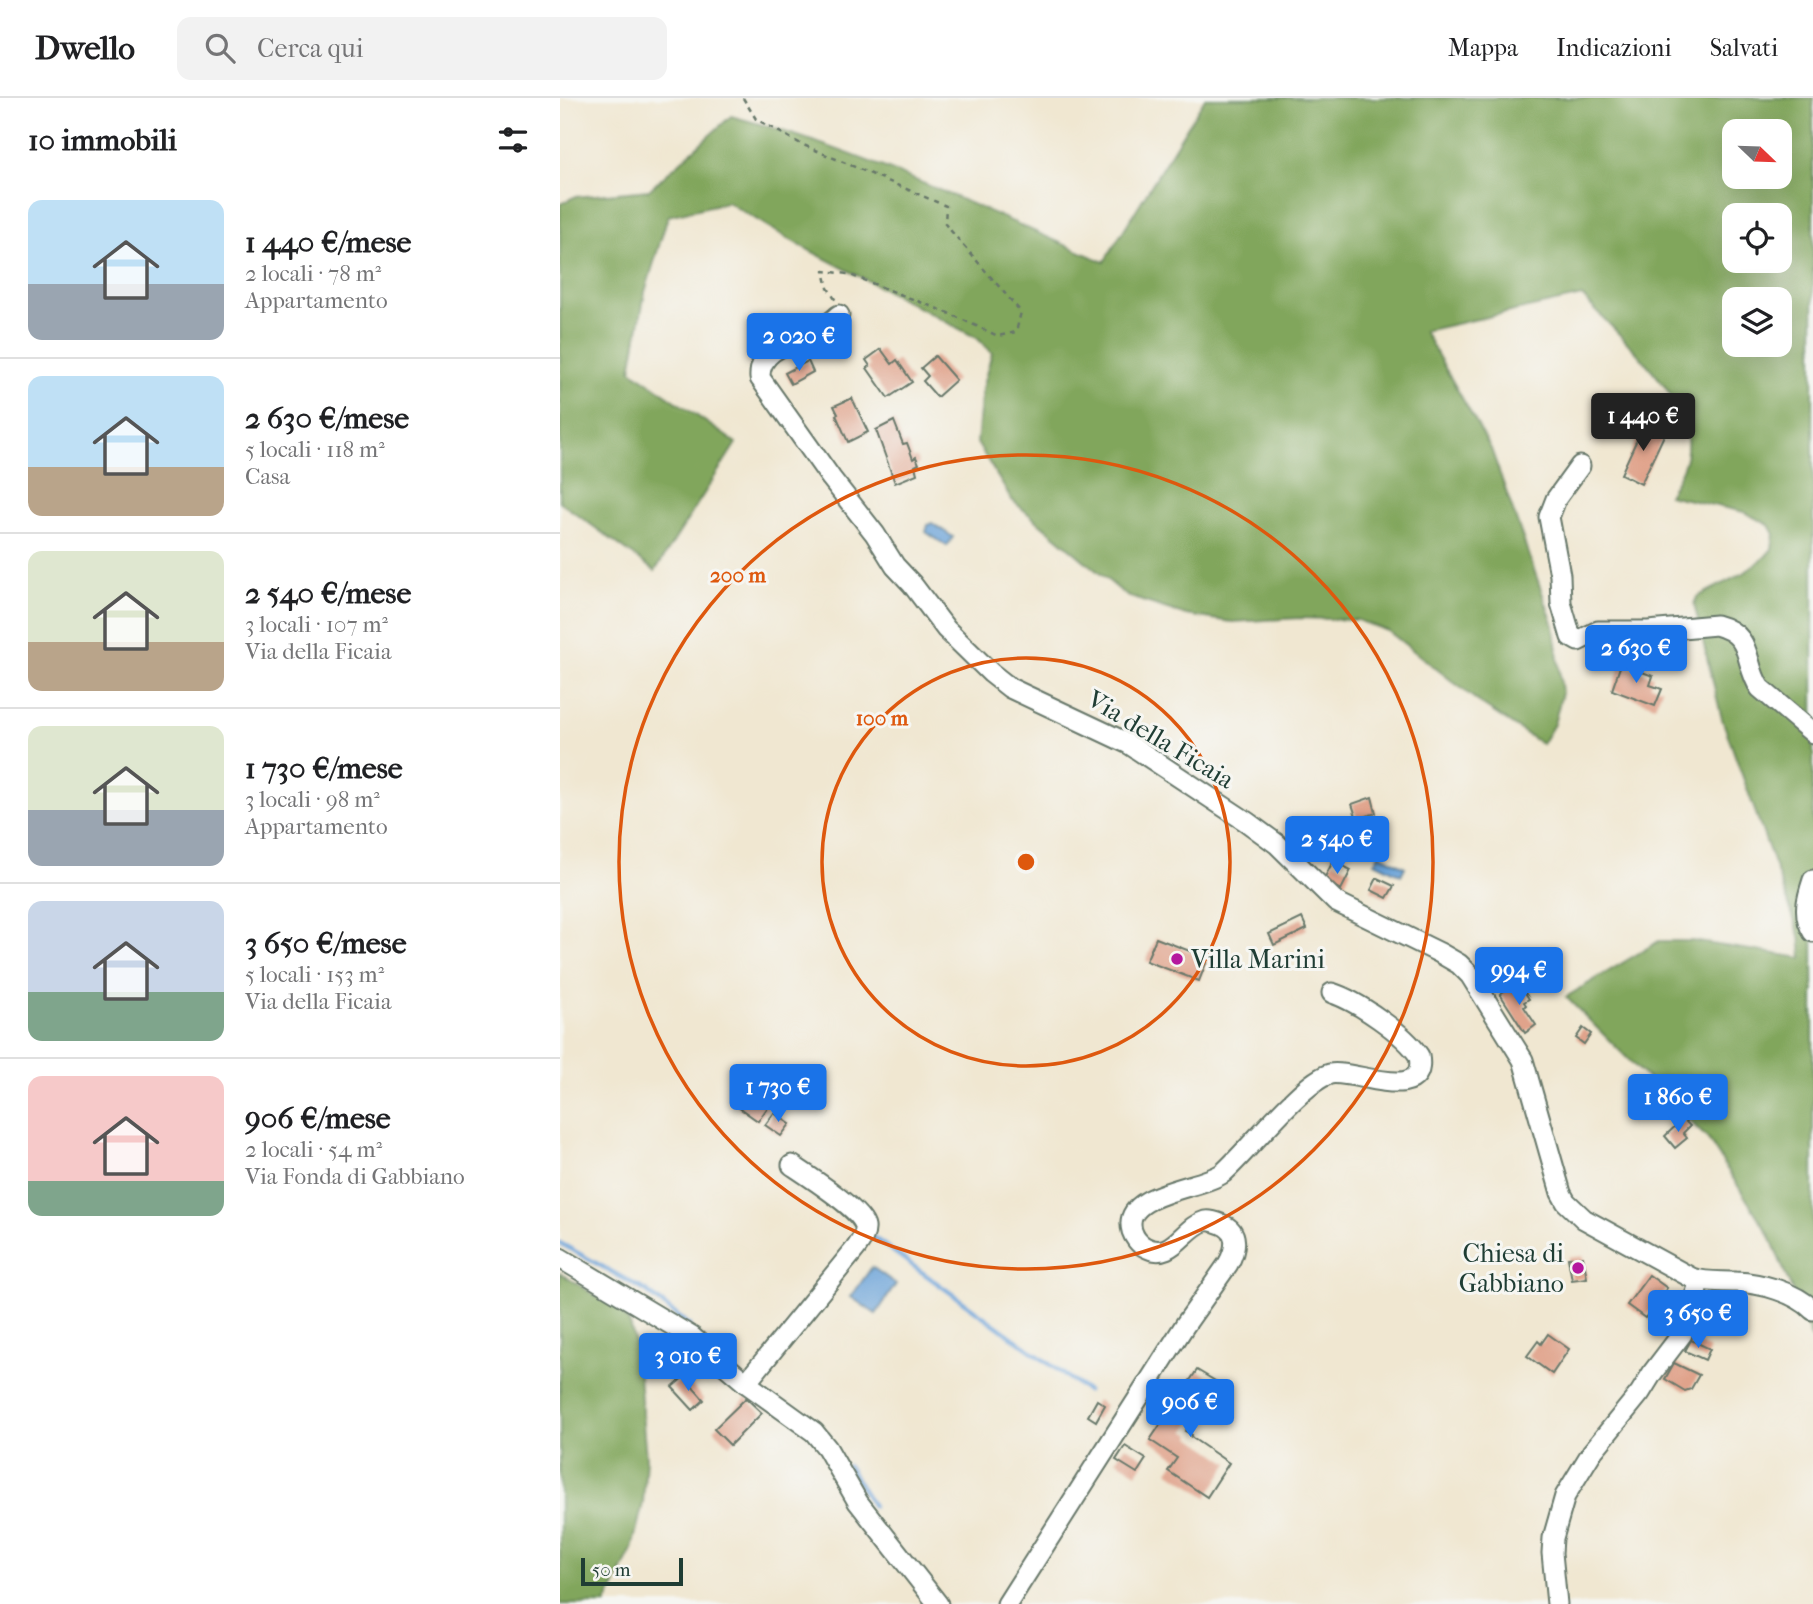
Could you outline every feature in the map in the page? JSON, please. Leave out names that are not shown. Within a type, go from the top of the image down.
[{"type":"street","name":"Via della Ficaia","points":[[839,315],[819,331],[773,351],[763,362],[760,378],[831,478],[875,534],[895,566],[953,636],[1010,688],[1129,744],[1262,832],[1336,902],[1459,964],[1481,992],[1523,1060],[1561,1193],[1566,1202],[1584,1219],[1682,1274],[1700,1281],[1750,1283],[1788,1294],[1813,1311]]},
{"type":"street","points":[[1580,466],[1561,491],[1549,517],[1560,575],[1561,603],[1571,637],[1577,642],[1598,631],[1648,631],[1717,625],[1725,627],[1742,640],[1760,688],[1813,733]]},
{"type":"street","points":[[1813,880],[1806,906],[1806,918],[1813,932]]},
{"type":"street","points":[[1007,1604],[1233,1253],[1234,1235],[1226,1226],[1212,1221],[1197,1225],[1178,1243],[1165,1250],[1151,1250],[1135,1238],[1132,1231],[1135,1208],[1152,1198],[1209,1182],[1223,1173],[1304,1091],[1325,1076],[1348,1073],[1402,1084],[1414,1077],[1419,1070],[1419,1056],[1404,1040],[1361,1006],[1332,993]]},
{"type":"street","points":[[746,1383],[856,1248],[865,1231],[865,1224],[855,1212],[792,1165]]},
{"type":"street","points":[[560,1258],[692,1337],[746,1383],[814,1432],[827,1448],[858,1502],[938,1604]]},
{"type":"street","points":[[1557,1604],[1553,1538],[1564,1496],[1592,1452],[1640,1393],[1682,1334],[1700,1281]]},
{"type":"path","points":[[743,98],[756,119],[801,144],[946,206],[945,224],[1021,312],[1016,332],[998,337],[946,312],[848,274],[824,271],[828,288],[840,306],[839,315]]},
{"type":"green space","points":[[1205,98],[1813,98],[1813,1342],[1770,1236],[1708,1139],[1566,997],[1659,941],[1692,941],[1802,958],[1800,936],[1722,719],[1694,604],[1697,597],[1744,573],[1765,557],[1772,549],[1774,534],[1769,525],[1744,512],[1668,495],[1686,456],[1687,436],[1681,413],[1650,367],[1582,296],[1424,331],[1491,449],[1554,626],[1562,693],[1554,724],[1542,744],[1484,706],[1388,631],[1357,620],[1300,618],[1232,622],[1186,615],[1127,596],[1012,500],[977,443],[982,389],[992,353],[977,338],[799,245],[727,202],[668,216],[645,292],[631,370],[736,443],[655,571],[560,502],[560,204],[574,197],[649,190],[731,116],[874,163],[1104,262]]},
{"type":"green space","points":[[560,1273],[621,1312],[630,1324],[637,1352],[646,1458],[643,1503],[632,1549],[606,1604],[560,1604]]},
{"type":"water","points":[[932,523],[953,537],[947,546],[926,532],[928,525]]},
{"type":"water","points":[[1379,854],[1405,867],[1401,875],[1375,862]]},
{"type":"water","points":[[872,1267],[896,1284],[876,1314],[851,1297]]},
{"type":"building","points":[[881,349],[892,364],[897,360],[912,382],[888,398],[867,368],[870,366],[866,360]]},
{"type":"building","points":[[935,356],[956,380],[937,397],[923,381],[928,376],[921,368]]},
{"type":"building","points":[[808,361],[813,372],[791,384],[785,373]]},
{"type":"building","points":[[852,398],[868,432],[848,442],[834,406]]},
{"type":"building","points":[[894,421],[903,444],[907,443],[913,459],[916,457],[919,464],[915,466],[917,474],[895,483],[876,430]]},
{"type":"building","points":[[1645,422],[1666,431],[1641,484],[1621,474]]},
{"type":"building","points":[[1621,664],[1653,676],[1650,685],[1662,689],[1655,706],[1612,690]]},
{"type":"building","points":[[1372,797],[1376,813],[1357,819],[1352,804]]},
{"type":"building","points":[[1333,861],[1351,870],[1341,890],[1323,881]]},
{"type":"building","points":[[1377,878],[1394,886],[1387,898],[1371,890]]},
{"type":"building","points":[[1302,918],[1307,929],[1274,945],[1269,934]]},
{"type":"building","name":"Villa Marini","points":[[1156,938],[1208,958],[1199,981],[1146,961]]},
{"type":"building","points":[[1521,986],[1529,999],[1524,1002],[1524,1007],[1536,1025],[1525,1033],[1500,994],[1510,987],[1513,991]]},
{"type":"building","points":[[1583,1028],[1591,1034],[1584,1044],[1576,1038]]},
{"type":"building","points":[[749,1092],[768,1107],[758,1121],[738,1107]]},
{"type":"building","points":[[774,1113],[790,1124],[781,1136],[765,1125]]},
{"type":"building","points":[[1683,1119],[1690,1126],[1683,1133],[1687,1138],[1675,1148],[1665,1136]]},
{"type":"building","name":"Chiesa di Gabbiano","points":[[1583,1256],[1587,1278],[1572,1280],[1568,1258]]},
{"type":"building","points":[[1649,1275],[1667,1288],[1645,1318],[1627,1305]]},
{"type":"building","points":[[1548,1334],[1569,1349],[1552,1374],[1527,1356],[1538,1341],[1541,1344]]},
{"type":"building","points":[[1691,1340],[1710,1349],[1705,1360],[1685,1351]]},
{"type":"building","points":[[1674,1363],[1699,1375],[1691,1389],[1685,1391],[1665,1379]]},
{"type":"building","points":[[1197,1370],[1217,1382],[1185,1431],[1229,1463],[1207,1497],[1168,1471],[1177,1458],[1150,1440]]},
{"type":"building","points":[[684,1377],[704,1400],[693,1410],[672,1387]]},
{"type":"building","points":[[746,1398],[762,1413],[730,1445],[714,1429]]},
{"type":"building","points":[[1097,1400],[1105,1405],[1096,1421],[1088,1416]]},
{"type":"building","points":[[1125,1446],[1146,1459],[1137,1473],[1116,1460]]},
{"type":"waterway","points":[[873,1237],[1087,1391]]},
{"type":"waterway","points":[[560,1243],[646,1291],[689,1325]]},
{"type":"waterway","points":[[848,1466],[873,1506]]},
{"type":"place","name":"Villa Marini","points":[[1177,959]]},
{"type":"place","name":"Chiesa di Gabbiano","points":[[1578,1268]]}]
